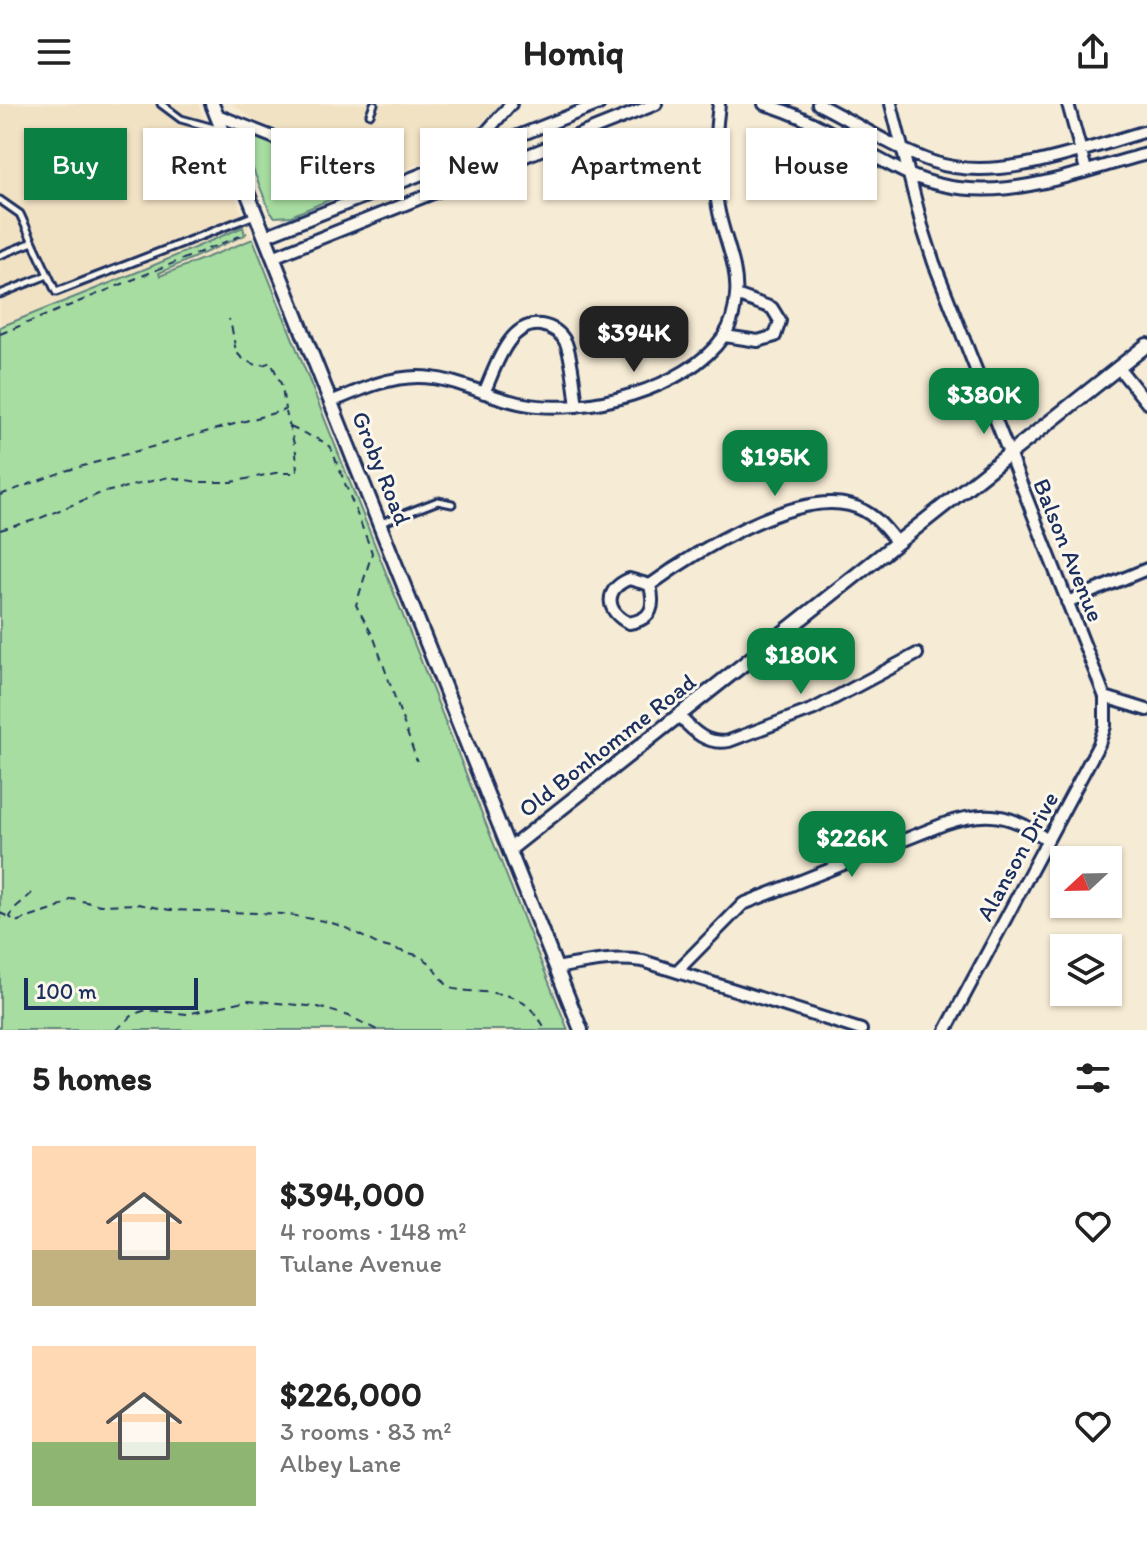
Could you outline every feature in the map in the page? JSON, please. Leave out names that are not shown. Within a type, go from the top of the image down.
[{"type":"street","points":[[490,128],[511,104]]},
{"type":"street","points":[[527,132],[599,104]]},
{"type":"street","points":[[527,155],[656,104]]},
{"type":"street","points":[[331,402],[379,383],[419,377],[463,384],[525,405],[577,406],[626,396],[674,377],[704,358],[725,336],[736,295],[735,268],[717,204],[719,104]]},
{"type":"street","points":[[764,104],[794,115],[909,174],[943,187],[978,192],[1011,189],[1147,154]]},
{"type":"street","points":[[818,104],[932,162],[975,171],[999,169],[1147,131]]},
{"type":"street","name":"Balson Avenue","points":[[891,104],[934,263],[1105,697]]},
{"type":"street","points":[[1068,104],[1086,170]]},
{"type":"street","name":"Groby Road","points":[[214,109],[222,128]]},
{"type":"street","points":[[214,109],[271,133]]},
{"type":"street","points":[[273,257],[420,198]]},
{"type":"street","name":"Groby Road","points":[[250,200],[510,849]]},
{"type":"street","points":[[265,236],[356,200]]},
{"type":"street","points":[[725,336],[758,341],[775,336],[779,330],[780,321],[772,308],[736,295]]},
{"type":"street","points":[[484,393],[515,333],[527,326],[546,326],[558,332],[567,348],[577,406]]},
{"type":"street","name":"Old Bonhomme Road","points":[[581,1030],[510,849],[1147,345]]},
{"type":"street","points":[[1118,367],[1147,403]]},
{"type":"street","points":[[650,585],[654,603],[651,614],[629,623],[618,617],[611,598],[616,586],[629,579],[650,585],[735,531],[811,506],[831,503],[862,510],[874,517],[897,543]]},
{"type":"street","points":[[1067,602],[1147,569]]},
{"type":"street","points":[[680,717],[702,737],[729,741],[814,709],[917,654]]},
{"type":"street","points":[[1105,697],[1147,710]]},
{"type":"street","name":"Alanson Drive","points":[[946,1030],[1099,744],[1105,726],[1105,697]]},
{"type":"street","points":[[677,971],[743,904],[944,824],[973,815],[1004,816],[1033,829],[1046,839]]},
{"type":"street","points":[[556,968],[617,958],[643,961],[861,1030]]},
{"type":"lane","points":[[161,104],[181,119],[212,128]]},
{"type":"lane","points":[[370,114],[374,104]]},
{"type":"lane","points":[[0,200],[20,214],[56,292],[256,214]]},
{"type":"lane","points":[[0,255],[33,242]]},
{"type":"lane","points":[[0,294],[48,275]]},
{"type":"lane","points":[[380,524],[438,501],[452,504]]},
{"type":"path","points":[[0,334],[247,233]]},
{"type":"path","points":[[0,530],[38,519],[101,493],[169,477],[198,482],[232,482],[275,473],[297,473],[299,468],[282,386],[271,362],[260,366],[239,358],[229,319]]},
{"type":"path","points":[[0,495],[65,471],[285,410]]},
{"type":"path","points":[[290,427],[331,448],[370,547],[372,553],[356,605],[374,638],[417,761]]},
{"type":"path","points":[[10,917],[14,909],[32,893]]},
{"type":"path","points":[[0,913],[15,922],[23,921],[56,909],[72,899],[101,905],[138,904],[170,910],[284,914],[329,922],[379,945],[420,956],[430,963],[449,988],[495,991],[517,998],[531,1007],[546,1030]]},
{"type":"path","points":[[116,1030],[134,1014],[146,1010],[188,1014],[248,1000],[318,1007],[349,1016],[377,1030]]},
{"type":"shaded area","points":[[0,104],[198,104],[208,128],[143,128],[143,200],[237,200],[253,239],[0,340]]},
{"type":"shaded area","points":[[232,104],[500,104],[478,128],[420,128],[420,164],[404,170],[404,128],[273,128],[256,121]]},
{"type":"green space","points":[[255,135],[271,140],[271,200],[329,200],[291,216],[275,217],[270,212],[255,174]]},
{"type":"green space","points":[[243,227],[245,235],[159,273],[160,276],[253,239],[568,1030],[0,1030],[0,327]]}]
